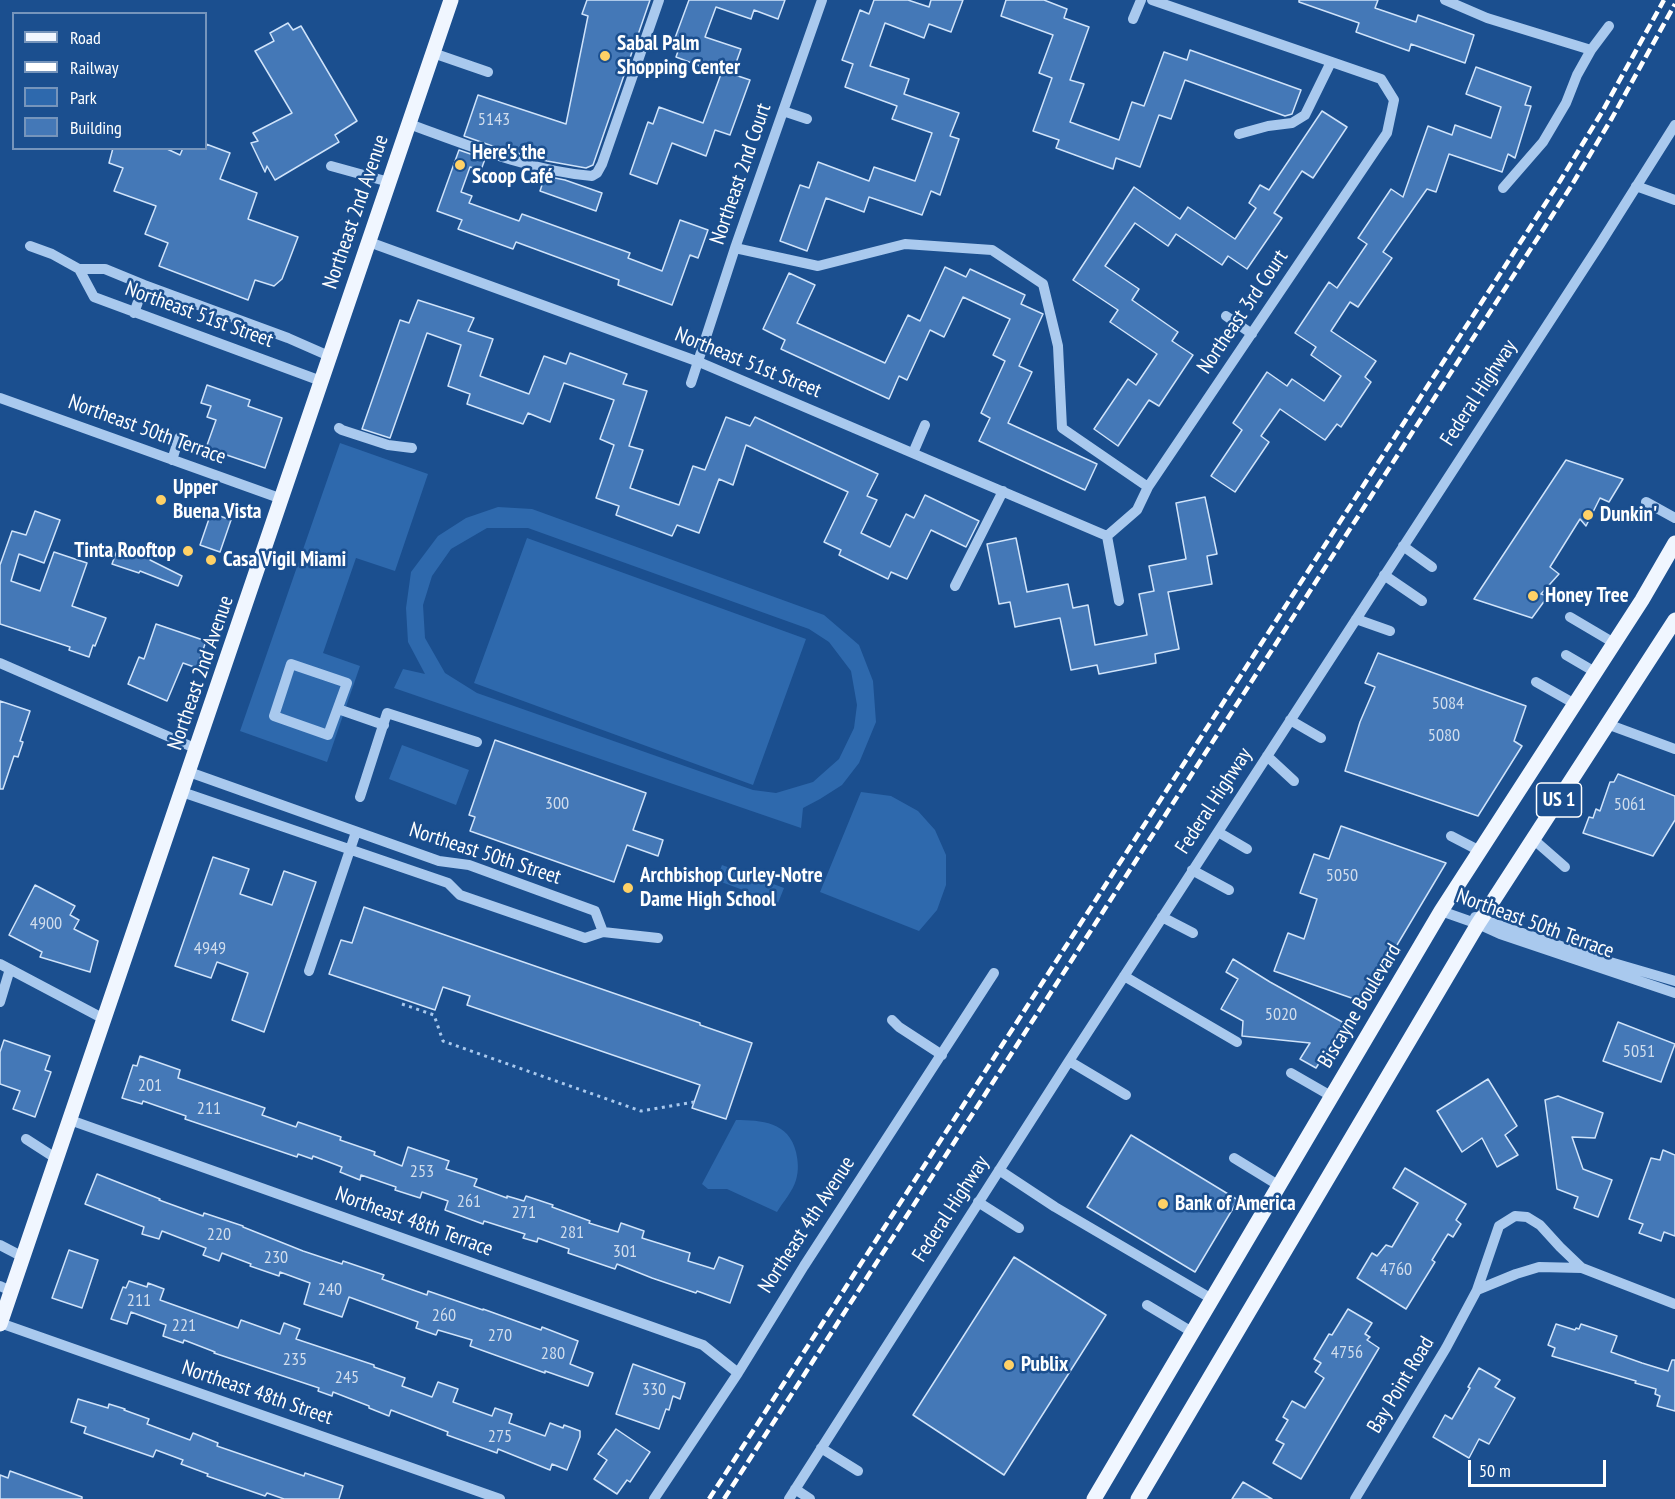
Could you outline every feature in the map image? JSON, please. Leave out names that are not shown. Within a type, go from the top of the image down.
[{"type":"main road","name":"Northeast 2nd Avenue","points":[[0,1324],[6,1289],[23,1257],[57,1159],[452,0]]},
{"type":"main road","name":"Biscayne Boulevard","points":[[1094,1499],[1441,911],[1642,600],[1675,543]]},
{"type":"main road","name":"US 1","points":[[1138,1499],[1480,921],[1675,620]]},
{"type":"street","points":[[409,124],[503,158],[592,176],[597,173],[602,164],[659,0]]},
{"type":"street","name":"Northeast 2nd Court","points":[[691,383],[735,248],[822,0]]},
{"type":"street","points":[[1133,19],[1141,0]]},
{"type":"street","points":[[1152,0],[1331,62],[1305,115],[1292,123],[1268,126],[1239,134]]},
{"type":"street","points":[[1445,0],[1487,18],[1591,50]]},
{"type":"street","points":[[1503,188],[1543,142],[1566,103],[1577,75],[1591,50],[1609,26]]},
{"type":"street","points":[[433,53],[488,72]]},
{"type":"street","name":"Northeast 3rd Court","points":[[1107,536],[1137,510],[1148,487],[1387,133],[1394,100],[1381,80],[1331,62]]},
{"type":"street","points":[[783,111],[807,120]]},
{"type":"street","name":"Federal Highway","points":[[789,1499],[1068,1061],[1675,125]]},
{"type":"street","points":[[331,166],[389,182]]},
{"type":"street","points":[[1636,186],[1675,201]]},
{"type":"street","name":"Northeast 51st Street","points":[[369,242],[699,362],[1107,536]]},
{"type":"street","points":[[735,248],[818,266],[905,244],[992,250],[1043,284],[1058,346],[1062,428],[1148,487]]},
{"type":"street","name":"Northeast 51st Street","points":[[30,246],[52,254],[79,269],[105,268],[329,356]]},
{"type":"street","name":"Northeast 51st Street","points":[[79,269],[94,297],[321,381]]},
{"type":"street","points":[[134,313],[144,285]]},
{"type":"street","points":[[1226,316],[1252,334]]},
{"type":"street","name":"Northeast 50th Terrace","points":[[0,398],[282,499]]},
{"type":"street","points":[[913,453],[925,425]]},
{"type":"street","points":[[339,428],[388,444],[412,448]]},
{"type":"street","points":[[172,460],[179,438]]},
{"type":"street","points":[[955,586],[1003,491]]},
{"type":"street","points":[[1646,502],[1675,518]]},
{"type":"street","points":[[1107,536],[1119,601]]},
{"type":"street","points":[[1403,546],[1432,567]]},
{"type":"street","points":[[1384,575],[1422,601]]},
{"type":"street","points":[[1570,617],[1614,643]]},
{"type":"street","points":[[1356,619],[1390,631]]},
{"type":"street","points":[[1566,655],[1595,672]]},
{"type":"street","points":[[0,663],[197,749]]},
{"type":"street","points":[[291,664],[347,683],[338,708],[328,735],[274,716],[291,664]]},
{"type":"street","points":[[1536,682],[1575,704]]},
{"type":"street","points":[[338,708],[384,725]]},
{"type":"street","points":[[360,797],[387,713],[477,742]]},
{"type":"street","points":[[1290,720],[1321,738]]},
{"type":"street","points":[[1608,724],[1675,749]]},
{"type":"street","points":[[1267,756],[1294,781]]},
{"type":"street","name":"Northeast 50th Street","points":[[182,792],[448,883],[460,895],[585,938],[603,932],[595,911],[469,865],[439,861],[189,772]]},
{"type":"street","points":[[309,971],[356,832]]},
{"type":"street","points":[[1218,832],[1247,849]]},
{"type":"street","points":[[1451,836],[1480,851]]},
{"type":"street","points":[[1533,839],[1565,867]]},
{"type":"street","points":[[1192,870],[1229,890]]},
{"type":"street","name":"Northeast 50th Terrace","points":[[1441,911],[1675,981]]},
{"type":"street","points":[[1162,917],[1193,933]]},
{"type":"street","name":"Northeast 50th Terrace","points":[[1480,921],[1500,934],[1675,993]]},
{"type":"street","points":[[603,932],[658,938]]},
{"type":"street","points":[[0,1002],[5,966],[104,1019]]},
{"type":"street","name":"Northeast 4th Avenue","points":[[654,1499],[738,1373],[804,1266],[994,974]]},
{"type":"street","points":[[1124,976],[1237,1042]]},
{"type":"street","points":[[892,1020],[942,1055]]},
{"type":"street","points":[[1068,1061],[1126,1095]]},
{"type":"street","points":[[1291,1073],[1331,1096]]},
{"type":"street","name":"Northeast 48th Terrace","points":[[70,1120],[703,1345],[738,1373]]},
{"type":"street","points":[[26,1139],[57,1159]]},
{"type":"street","points":[[1234,1158],[1278,1185]]},
{"type":"street","points":[[999,1170],[1055,1207],[1212,1299]]},
{"type":"street","points":[[978,1202],[1019,1228]]},
{"type":"street","name":"Bay Point Road","points":[[1356,1499],[1446,1348],[1477,1290],[1499,1226],[1515,1216],[1527,1217],[1540,1225],[1582,1268]]},
{"type":"street","points":[[0,1245],[23,1257]]},
{"type":"street","name":"Bay Point Road","points":[[1477,1290],[1539,1267],[1582,1268],[1675,1304]]},
{"type":"street","points":[[1147,1305],[1192,1332]]},
{"type":"street","name":"Northeast 48th Street","points":[[0,1324],[500,1499]]},
{"type":"street","points":[[821,1448],[858,1471]]},
{"type":"street","points":[[795,1489],[810,1499]]},
{"type":"path","points":[[402,1004],[434,1015],[443,1041],[641,1111],[694,1102]]},
{"type":"green space","points":[[340,443],[428,474],[395,571],[356,558],[323,653],[360,666],[327,762],[240,731]]},
{"type":"green space","points":[[498,507],[532,509],[824,615],[859,645],[873,681],[876,722],[859,763],[842,785],[803,808],[801,828],[394,688],[403,669],[425,674],[408,642],[406,608],[411,572],[438,536],[466,518]],"holes":[[[487,528],[528,528],[809,629],[829,642],[851,671],[857,705],[854,728],[839,759],[813,782],[776,793],[753,790],[477,693],[445,673],[425,638],[423,605],[432,576],[451,549]]]},
{"type":"green space","points":[[527,538],[806,639],[753,785],[474,683]]},
{"type":"green space","points":[[402,745],[469,770],[456,805],[389,779]]},
{"type":"green space","points":[[861,792],[891,796],[918,811],[935,830],[946,855],[946,885],[937,910],[919,931],[820,892]]},
{"type":"green space","points":[[722,865],[784,888],[778,903],[716,880]]},
{"type":"green space","points":[[736,1120],[773,1125],[787,1134],[792,1142],[796,1152],[797,1176],[793,1188],[777,1212],[727,1189],[708,1189],[702,1184]]},
{"type":"building","name":"Sabal Palm Shopping Center","points":[[587,0],[650,0],[593,165],[586,168],[547,161],[464,136],[478,95],[566,124],[588,16],[582,14]]},
{"type":"building","points":[[689,0],[785,0],[778,19],[754,10],[751,19],[716,7],[705,37],[741,49],[732,74],[750,80],[730,135],[715,130],[706,156],[672,143],[657,184],[630,174],[648,122],[653,124],[659,107],[703,123],[721,74],[676,57],[682,40],[675,38]]},
{"type":"building","points":[[874,0],[908,0],[929,7],[931,0],[963,0],[951,32],[929,24],[924,38],[885,23],[870,66],[909,79],[904,94],[959,113],[950,136],[959,139],[940,195],[931,191],[922,215],[869,197],[864,212],[826,198],[807,251],[780,241],[800,185],[809,188],[818,162],[869,181],[874,167],[915,181],[932,133],[892,119],[897,106],[845,87],[853,64],[842,60],[860,10],[869,14]]},
{"type":"building","points":[[1006,0],[1044,0],[1067,9],[1064,18],[1089,27],[1070,80],[1084,84],[1070,122],[1119,140],[1132,102],[1144,106],[1164,52],[1187,60],[1190,50],[1301,90],[1292,114],[1285,116],[1185,80],[1171,119],[1159,115],[1140,167],[1116,158],[1113,169],[1056,148],[1059,140],[1033,131],[1052,78],[1039,73],[1053,35],[1001,16]]},
{"type":"building","points":[[1299,0],[1378,0],[1375,8],[1416,22],[1418,15],[1474,35],[1465,63],[1411,44],[1409,51],[1356,32],[1359,23],[1299,2]]},
{"type":"building","points":[[288,23],[293,30],[301,26],[357,121],[335,135],[339,142],[275,180],[267,166],[265,172],[251,143],[258,141],[253,133],[292,113],[255,51],[274,41],[270,33]]},
{"type":"building","points":[[1476,67],[1531,87],[1525,105],[1531,106],[1515,158],[1508,154],[1502,172],[1449,154],[1436,192],[1427,189],[1383,252],[1392,258],[1358,307],[1350,302],[1331,331],[1376,361],[1365,377],[1371,382],[1341,427],[1337,424],[1325,440],[1280,409],[1261,436],[1269,442],[1235,492],[1211,476],[1242,430],[1233,423],[1267,372],[1287,386],[1292,379],[1324,401],[1341,376],[1311,355],[1316,347],[1295,333],[1329,282],[1337,288],[1367,244],[1358,238],[1391,189],[1403,197],[1428,126],[1452,135],[1455,125],[1491,138],[1501,107],[1466,94]]},
{"type":"building","points":[[1322,111],[1347,127],[1313,178],[1302,171],[1274,213],[1282,218],[1247,269],[1228,256],[1222,265],[1176,234],[1168,246],[1135,223],[1105,266],[1139,289],[1132,300],[1178,332],[1172,341],[1193,355],[1159,406],[1149,400],[1118,446],[1094,429],[1128,379],[1136,385],[1157,354],[1110,322],[1118,310],[1073,280],[1134,187],[1180,219],[1188,207],[1235,239],[1256,208],[1249,203],[1260,185],[1269,190]]},
{"type":"building","points":[[207,144],[230,153],[220,179],[257,193],[248,219],[298,237],[282,279],[274,286],[255,280],[248,300],[159,266],[168,243],[145,234],[156,206],[114,191],[123,168],[109,163],[112,150],[169,150],[180,155],[182,150],[207,150]]},
{"type":"building","points":[[459,150],[485,159],[481,170],[470,167],[461,192],[472,196],[469,203],[519,221],[522,214],[630,253],[628,258],[662,271],[680,220],[708,230],[698,258],[690,255],[672,305],[618,285],[619,280],[516,242],[513,249],[458,229],[462,220],[437,211]]},
{"type":"building","points":[[545,176],[565,180],[602,193],[596,211],[540,191]]},
{"type":"building","points":[[945,267],[966,277],[970,269],[1025,295],[1021,304],[1043,314],[1019,366],[1032,372],[1008,423],[1097,464],[1085,490],[979,441],[990,418],[981,413],[1005,361],[993,355],[1010,319],[963,297],[944,337],[930,330],[907,380],[899,376],[889,399],[781,349],[785,340],[763,329],[789,273],[815,285],[797,323],[885,363],[908,315],[920,321]]},
{"type":"building","points":[[418,300],[474,318],[468,331],[493,339],[480,376],[529,394],[544,356],[566,364],[570,353],[627,374],[623,384],[647,391],[629,446],[643,450],[630,488],[679,505],[693,466],[705,470],[726,417],[750,426],[755,417],[878,474],[867,496],[877,500],[861,533],[890,547],[906,514],[914,518],[925,495],[979,521],[966,547],[931,530],[907,579],[891,572],[888,579],[839,555],[841,550],[824,542],[848,492],[746,445],[733,485],[719,479],[699,533],[677,525],[672,536],[616,515],[619,506],[596,498],[614,445],[600,439],[614,400],[564,383],[550,422],[528,413],[523,424],[467,404],[470,394],[448,386],[461,345],[427,333],[390,438],[362,429],[400,320],[409,323]]},
{"type":"building","points":[[207,385],[250,400],[248,406],[282,418],[265,468],[206,448],[216,420],[207,417],[211,406],[201,403]]},
{"type":"building","points":[[1566,460],[1623,479],[1609,502],[1600,498],[1586,526],[1580,519],[1550,567],[1559,574],[1541,594],[1548,596],[1532,618],[1474,599]]},
{"type":"building","points":[[1205,497],[1217,554],[1207,556],[1212,584],[1168,592],[1179,649],[1155,654],[1156,663],[1099,674],[1097,665],[1071,670],[1060,618],[1015,627],[1010,602],[999,604],[987,544],[1016,538],[1027,592],[1068,584],[1073,608],[1088,605],[1095,645],[1147,635],[1139,594],[1154,591],[1149,566],[1186,559],[1176,503]]},
{"type":"building","points":[[35,511],[60,520],[44,563],[19,554],[11,581],[40,591],[54,552],[87,563],[72,606],[106,618],[89,657],[69,650],[70,647],[0,624],[0,565],[12,531],[26,535]]},
{"type":"building","points":[[211,513],[231,520],[220,552],[200,545]]},
{"type":"building","points":[[119,545],[129,548],[129,545],[152,553],[150,560],[182,576],[178,586],[140,571],[139,573],[112,564]]},
{"type":"building","points":[[156,624],[206,641],[197,668],[183,663],[167,701],[128,684],[139,657],[144,659]]},
{"type":"building","points":[[1378,653],[1526,706],[1514,741],[1522,746],[1478,816],[1345,771],[1360,722],[1375,687],[1365,683]]},
{"type":"building","points":[[0,701],[30,711],[20,741],[23,742],[18,757],[14,756],[3,789],[0,789]]},
{"type":"building","points":[[495,740],[646,793],[633,830],[663,840],[658,856],[627,845],[614,882],[470,831],[475,817],[469,815]]},
{"type":"building","points":[[1618,774],[1675,796],[1675,820],[1653,856],[1583,833],[1589,817],[1593,818],[1596,809],[1600,811],[1610,782],[1614,782]]},
{"type":"building","points":[[1341,826],[1446,863],[1363,1002],[1274,971],[1288,933],[1304,939],[1317,899],[1300,893],[1314,854],[1329,859]]},
{"type":"building","points":[[213,857],[249,869],[240,894],[272,905],[284,871],[316,882],[264,1032],[232,1020],[248,973],[217,962],[211,978],[175,966]]},
{"type":"building","points":[[35,885],[75,906],[70,915],[79,920],[74,929],[98,941],[90,972],[40,957],[42,952],[9,935]]},
{"type":"building","points":[[364,907],[752,1043],[726,1119],[692,1108],[700,1085],[467,1005],[470,996],[443,987],[435,1010],[329,974],[341,940],[352,943]]},
{"type":"building","points":[[1233,959],[1344,1023],[1316,1068],[1300,1059],[1310,1043],[1242,1036],[1243,1021],[1221,1009],[1238,979],[1226,972]]},
{"type":"building","points":[[1618,1022],[1675,1044],[1661,1082],[1603,1061]]},
{"type":"building","points":[[4,1040],[50,1056],[45,1070],[51,1072],[35,1117],[13,1109],[20,1091],[0,1084],[0,1052]]},
{"type":"building","points":[[140,1056],[180,1070],[178,1078],[265,1108],[262,1115],[296,1127],[298,1122],[341,1137],[340,1140],[375,1152],[374,1155],[402,1166],[408,1147],[449,1161],[446,1169],[477,1179],[474,1186],[507,1198],[507,1196],[524,1201],[526,1196],[553,1205],[552,1207],[590,1221],[589,1223],[618,1232],[621,1223],[644,1231],[642,1238],[690,1253],[688,1261],[714,1269],[719,1257],[743,1266],[730,1303],[652,1278],[617,1264],[615,1269],[568,1253],[569,1249],[538,1238],[537,1242],[523,1238],[525,1234],[484,1221],[483,1224],[445,1210],[448,1201],[422,1192],[420,1198],[361,1175],[360,1180],[340,1172],[342,1167],[313,1156],[312,1159],[298,1154],[297,1157],[185,1119],[186,1116],[143,1101],[142,1104],[122,1098],[133,1065],[137,1066]]},
{"type":"building","points":[[1488,1079],[1517,1126],[1505,1135],[1518,1155],[1497,1167],[1482,1138],[1462,1152],[1437,1111]]},
{"type":"building","points":[[1558,1096],[1603,1113],[1595,1138],[1572,1137],[1583,1169],[1612,1180],[1598,1217],[1574,1208],[1578,1197],[1557,1189],[1545,1100]]},
{"type":"building","name":"Bank of America","points":[[1131,1135],[1238,1200],[1195,1272],[1087,1207]]},
{"type":"building","points":[[1663,1150],[1675,1155],[1675,1236],[1664,1232],[1661,1241],[1639,1233],[1643,1224],[1629,1219],[1651,1158],[1660,1160]]},
{"type":"building","points":[[1405,1168],[1466,1204],[1456,1220],[1461,1224],[1453,1237],[1448,1234],[1432,1260],[1435,1262],[1406,1309],[1357,1278],[1372,1253],[1377,1256],[1386,1245],[1392,1247],[1418,1203],[1393,1188]]},
{"type":"building","points":[[97,1174],[203,1216],[204,1213],[243,1226],[303,1251],[384,1275],[382,1279],[427,1295],[428,1291],[541,1330],[542,1327],[578,1341],[570,1364],[593,1373],[588,1386],[470,1346],[472,1340],[438,1330],[436,1335],[416,1328],[418,1322],[349,1297],[342,1317],[304,1304],[310,1283],[280,1272],[279,1276],[222,1253],[219,1261],[203,1255],[206,1248],[162,1231],[159,1239],[142,1234],[144,1227],[85,1204]]},
{"type":"building","points":[[69,1250],[98,1260],[82,1308],[52,1298]]},
{"type":"building","name":"Publix","points":[[1014,1257],[1106,1315],[1004,1475],[913,1415]]},
{"type":"building","points":[[129,1281],[147,1287],[148,1283],[164,1289],[160,1300],[238,1328],[241,1320],[280,1334],[284,1323],[300,1329],[296,1339],[405,1378],[402,1386],[432,1397],[438,1382],[458,1389],[453,1402],[492,1416],[495,1408],[512,1414],[509,1423],[545,1436],[550,1423],[580,1431],[580,1437],[567,1470],[552,1464],[550,1470],[498,1449],[497,1453],[447,1435],[448,1432],[391,1410],[389,1416],[333,1392],[332,1396],[318,1391],[319,1388],[214,1353],[184,1340],[183,1343],[163,1336],[166,1325],[131,1312],[127,1324],[111,1319],[123,1287],[126,1288]]},
{"type":"building","points":[[1348,1309],[1372,1323],[1365,1334],[1370,1337],[1367,1340],[1379,1348],[1301,1479],[1273,1463],[1284,1444],[1276,1440],[1288,1420],[1283,1417],[1292,1401],[1305,1408],[1324,1378],[1315,1372],[1321,1363],[1314,1359]]},
{"type":"building","points":[[1556,1324],[1575,1330],[1579,1329],[1581,1324],[1617,1336],[1611,1352],[1668,1371],[1672,1360],[1675,1360],[1675,1411],[1657,1406],[1660,1396],[1655,1394],[1656,1389],[1552,1356],[1555,1348],[1548,1345]]},
{"type":"building","points":[[633,1364],[685,1383],[680,1399],[673,1396],[659,1429],[616,1414]]},
{"type":"building","points":[[1479,1368],[1500,1380],[1495,1387],[1515,1398],[1489,1444],[1479,1439],[1469,1458],[1433,1437],[1445,1415],[1452,1419]]},
{"type":"building","points":[[78,1399],[108,1408],[109,1404],[125,1409],[149,1419],[147,1424],[190,1440],[193,1433],[218,1443],[217,1446],[304,1476],[305,1473],[343,1486],[339,1499],[284,1499],[267,1493],[265,1496],[207,1476],[208,1474],[181,1464],[183,1460],[156,1450],[153,1457],[84,1433],[86,1427],[71,1422]]},
{"type":"building","points":[[616,1429],[650,1452],[630,1482],[627,1480],[617,1494],[594,1479],[607,1460],[598,1454]]},
{"type":"building","points":[[10,1471],[82,1497],[82,1499],[0,1499],[0,1475],[8,1478]]},
{"type":"building","points":[[1243,1482],[1272,1499],[1232,1499]]},
{"type":"railway","points":[[709,1499],[1560,181],[1602,112],[1664,0]]},
{"type":"railway","points":[[724,1499],[1570,188],[1675,4]]},
{"type":"place","name":"Sabal Palm Shopping Center","points":[[605,56]]},
{"type":"place","name":"Here's the Scoop Café","points":[[460,165]]},
{"type":"place","name":"Upper Buena Vista","points":[[161,500]]},
{"type":"place","name":"Dunkin'","points":[[1588,515]]},
{"type":"place","name":"Tinta Rooftop","points":[[188,551]]},
{"type":"place","name":"Casa Vigil Miami","points":[[211,560]]},
{"type":"place","name":"Honey Tree","points":[[1533,596]]},
{"type":"place","name":"Archbishop Curley-Notre Dame High School","points":[[628,888]]},
{"type":"place","name":"Bank of America","points":[[1163,1204]]},
{"type":"place","name":"Publix","points":[[1009,1365]]}]
